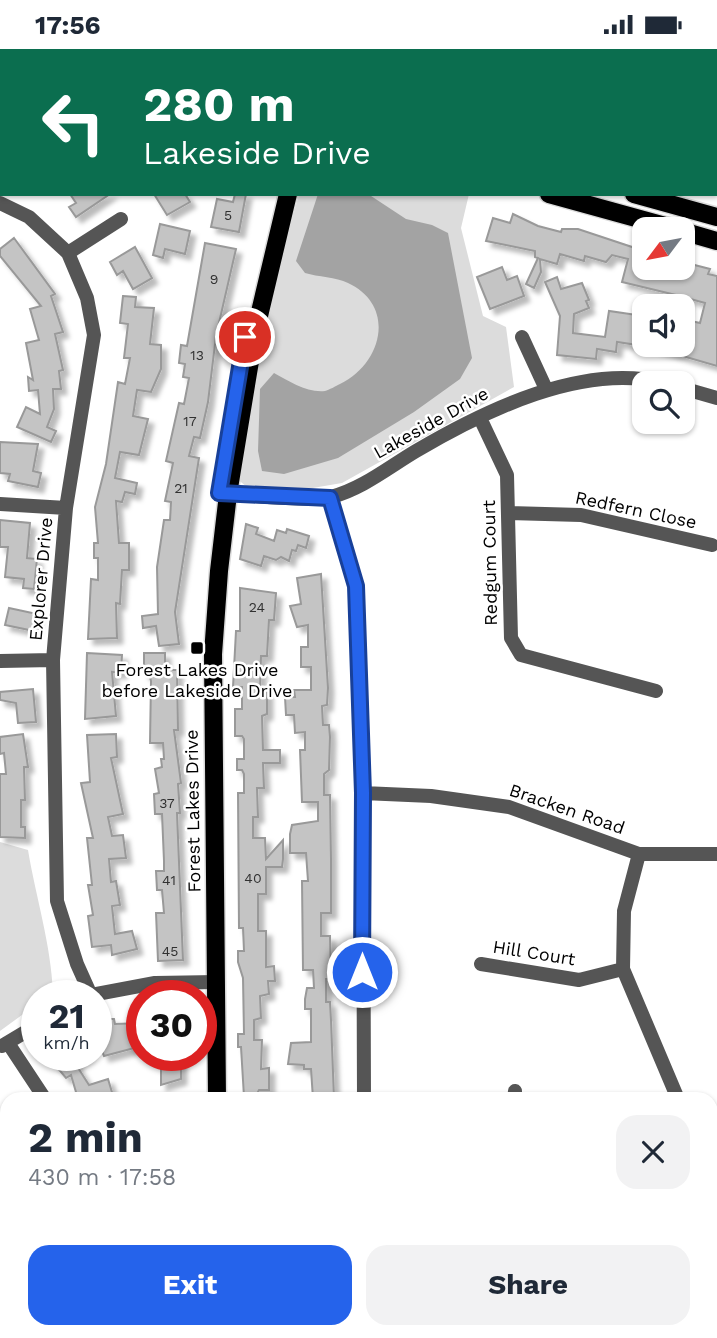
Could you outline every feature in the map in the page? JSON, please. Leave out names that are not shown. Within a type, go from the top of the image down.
[{"type":"main road","name":"Forest Lakes Drive","points":[[211,980],[213,654],[223,493],[245,337],[275,196]]},
{"type":"main road","name":"Forest Lakes Drive","points":[[223,493],[254,337],[288,196]]},
{"type":"main road","points":[[556,196],[632,217]]},
{"type":"main road","points":[[641,196],[717,217]]},
{"type":"main road","points":[[695,235],[717,241]]},
{"type":"main road","name":"Forest Lakes Drive","points":[[208,1092],[209,1071]]},
{"type":"main road","name":"Forest Lakes Drive","points":[[216,1071],[217,1092]]},
{"type":"street","name":"Explorer Drive","points":[[0,204],[29,217],[68,253],[87,298],[94,335],[66,508],[53,660],[57,901],[82,980]]},
{"type":"street","points":[[68,253],[121,219]]},
{"type":"street","points":[[522,337],[546,389]]},
{"type":"street","name":"Lakeside Drive","points":[[223,493],[330,498],[361,485],[418,450],[480,418],[546,389],[596,381],[632,382]]},
{"type":"street","points":[[695,392],[717,398]]},
{"type":"street","name":"Redgum Court","points":[[480,418],[507,475],[511,638],[522,656],[656,691]]},
{"type":"street","points":[[330,498],[356,586],[363,793],[364,1092]]},
{"type":"street","points":[[0,504],[66,508]]},
{"type":"street","name":"Redfern Close","points":[[509,513],[581,515],[712,545]]},
{"type":"street","points":[[0,661],[53,660]]},
{"type":"street","name":"Bracken Road","points":[[363,793],[431,796],[509,807],[639,854],[717,854]]},
{"type":"street","points":[[639,854],[624,911],[623,969],[675,1092]]},
{"type":"street","name":"Hill Court","points":[[481,964],[579,980],[623,969]]},
{"type":"street","points":[[21,1035],[4,1045],[40,1092]]},
{"type":"shaded area","points":[[298,196],[469,196],[461,228],[483,316],[506,327],[514,387],[342,483],[295,491],[247,487],[236,478],[256,356]]},
{"type":"shaded area","points":[[317,196],[371,196],[406,219],[432,225],[448,233],[472,358],[460,379],[414,412],[338,458],[284,474],[262,471],[258,451],[260,389],[274,373],[305,388],[318,391],[330,389],[354,375],[366,363],[378,335],[378,320],[373,306],[363,293],[343,281],[305,273],[296,261]]},
{"type":"shaded area","points":[[0,842],[28,850],[52,980],[21,980],[21,1016],[0,1031]]},
{"type":"building","points":[[71,196],[107,196],[76,217],[69,207],[76,203]]},
{"type":"building","points":[[155,196],[186,196],[190,202],[167,215]]},
{"type":"building","points":[[234,196],[246,196],[239,232],[211,227],[217,199],[233,202]]},
{"type":"building","points":[[513,214],[538,226],[561,232],[562,229],[578,229],[632,247],[632,280],[695,280],[695,265],[710,269],[708,274],[717,276],[717,366],[686,357],[695,357],[695,322],[700,323],[705,303],[695,300],[695,294],[672,294],[622,282],[628,259],[612,255],[606,262],[585,256],[584,261],[560,254],[557,264],[540,259],[541,272],[534,288],[526,284],[538,258],[535,257],[535,251],[486,241],[493,218],[510,223]]},
{"type":"building","points":[[160,224],[190,231],[185,254],[165,249],[163,258],[153,255]]},
{"type":"building","points":[[14,238],[55,294],[51,296],[63,332],[55,334],[63,370],[59,371],[61,389],[53,389],[54,409],[47,427],[56,431],[51,442],[17,427],[26,407],[40,414],[38,390],[29,391],[28,377],[33,380],[26,343],[39,340],[30,309],[41,306],[0,256],[0,249]]},
{"type":"building","points":[[205,243],[236,249],[216,336],[208,402],[200,438],[194,437],[189,456],[199,458],[175,612],[179,644],[159,646],[156,626],[143,628],[142,616],[158,614],[157,567],[164,520],[170,520],[171,502],[165,501],[173,463],[166,461],[179,403],[184,404],[189,378],[183,377],[185,364],[179,363],[181,345],[187,346]]},
{"type":"building","points":[[135,247],[152,278],[133,289],[123,271],[117,275],[110,262]]},
{"type":"building","points":[[502,267],[507,280],[517,276],[524,296],[490,309],[477,277]]},
{"type":"building","points":[[557,277],[561,289],[582,283],[589,300],[586,301],[589,308],[574,314],[573,333],[605,337],[609,311],[632,314],[632,344],[617,342],[616,352],[597,349],[596,359],[557,355],[560,316],[545,282]]},
{"type":"building","points":[[123,296],[136,297],[135,307],[154,308],[150,344],[161,345],[161,369],[151,392],[137,390],[133,416],[148,419],[139,455],[120,452],[115,478],[137,483],[135,494],[125,492],[122,502],[116,501],[119,543],[129,543],[129,570],[122,570],[120,604],[116,603],[117,638],[88,639],[91,579],[98,580],[98,558],[94,558],[94,543],[98,543],[95,507],[106,464],[118,382],[125,384],[130,358],[124,358],[128,324],[120,323]]},
{"type":"building","points":[[0,442],[38,444],[33,471],[41,473],[38,487],[8,481],[10,474],[0,473]]},
{"type":"building","points":[[0,520],[30,523],[27,558],[37,559],[34,589],[23,588],[24,579],[5,577],[8,547],[0,547]]},
{"type":"building","points":[[246,524],[258,528],[256,534],[274,541],[277,530],[286,533],[287,529],[309,536],[306,548],[298,545],[296,551],[292,550],[289,561],[281,557],[276,560],[264,556],[261,566],[240,559]]},
{"type":"building","points":[[321,574],[328,688],[327,705],[322,706],[323,725],[329,725],[330,737],[329,770],[324,774],[324,795],[330,795],[331,913],[321,913],[321,936],[330,936],[331,973],[330,979],[326,979],[326,1002],[330,1002],[334,1092],[313,1092],[311,1069],[304,1069],[304,1065],[288,1064],[291,1043],[311,1042],[311,1009],[305,1009],[305,999],[307,988],[314,988],[313,970],[303,970],[302,881],[308,881],[306,853],[290,853],[290,834],[292,825],[318,821],[318,802],[302,802],[300,750],[305,750],[305,732],[295,733],[294,715],[286,715],[285,697],[295,697],[294,690],[311,690],[311,667],[301,667],[301,647],[308,647],[308,625],[297,627],[290,606],[301,604],[297,578]]},
{"type":"building","points":[[240,588],[276,593],[274,620],[269,620],[267,656],[261,656],[260,692],[267,692],[267,714],[262,716],[263,750],[280,750],[280,763],[263,763],[264,788],[257,788],[258,817],[253,817],[253,838],[265,838],[266,859],[283,840],[283,859],[282,867],[266,867],[266,894],[258,894],[258,931],[266,931],[266,967],[274,966],[275,981],[268,981],[269,994],[260,996],[261,1018],[254,1020],[254,1040],[262,1040],[261,1069],[269,1068],[269,1090],[258,1092],[244,1092],[241,1047],[238,1047],[238,1034],[244,1034],[243,978],[238,962],[238,951],[244,951],[243,928],[239,928],[238,793],[244,793],[244,774],[242,770],[237,770],[237,759],[244,759],[244,739],[242,736],[235,736],[235,709],[242,709],[242,687],[233,687],[236,631],[240,631]]},
{"type":"building","points":[[9,608],[37,614],[34,631],[5,625]]},
{"type":"building","points":[[87,653],[122,655],[121,673],[112,672],[116,716],[85,719]]},
{"type":"building","points":[[144,653],[165,653],[165,670],[177,670],[178,730],[174,730],[181,783],[178,784],[180,813],[177,813],[183,960],[158,961],[156,913],[164,913],[162,890],[157,890],[156,871],[164,871],[164,861],[162,814],[155,814],[154,794],[159,793],[155,769],[162,767],[161,759],[164,759],[163,743],[150,743],[151,681],[149,674],[144,674]]},
{"type":"building","points":[[33,689],[36,722],[18,723],[16,703],[0,700],[0,692]]},
{"type":"building","points":[[23,734],[28,767],[24,767],[25,800],[21,800],[21,827],[25,827],[25,838],[0,837],[0,774],[6,774],[4,753],[0,754],[0,737]]},
{"type":"building","points":[[116,734],[117,757],[111,758],[123,814],[108,817],[112,836],[123,835],[126,858],[109,859],[111,882],[116,881],[120,905],[112,906],[115,934],[132,931],[137,949],[112,955],[111,945],[92,947],[88,916],[93,915],[88,885],[92,885],[87,838],[93,838],[81,783],[90,782],[87,735]]},
{"type":"building","points":[[112,1019],[115,1024],[126,1024],[126,1050],[112,1054]]},
{"type":"building","points":[[60,1071],[80,1071],[89,1085],[108,1079],[112,1092],[76,1092],[71,1075],[66,1078]]},
{"type":"building","points":[[161,1071],[181,1071],[181,1079],[161,1085]]},
{"type":"place","name":"Forest Lakes Drive before Lakeside Drive","points":[[197,648]]},
{"type":"route","points":[[245,337],[219,493],[330,498],[356,586],[363,793],[362,972]]}]
